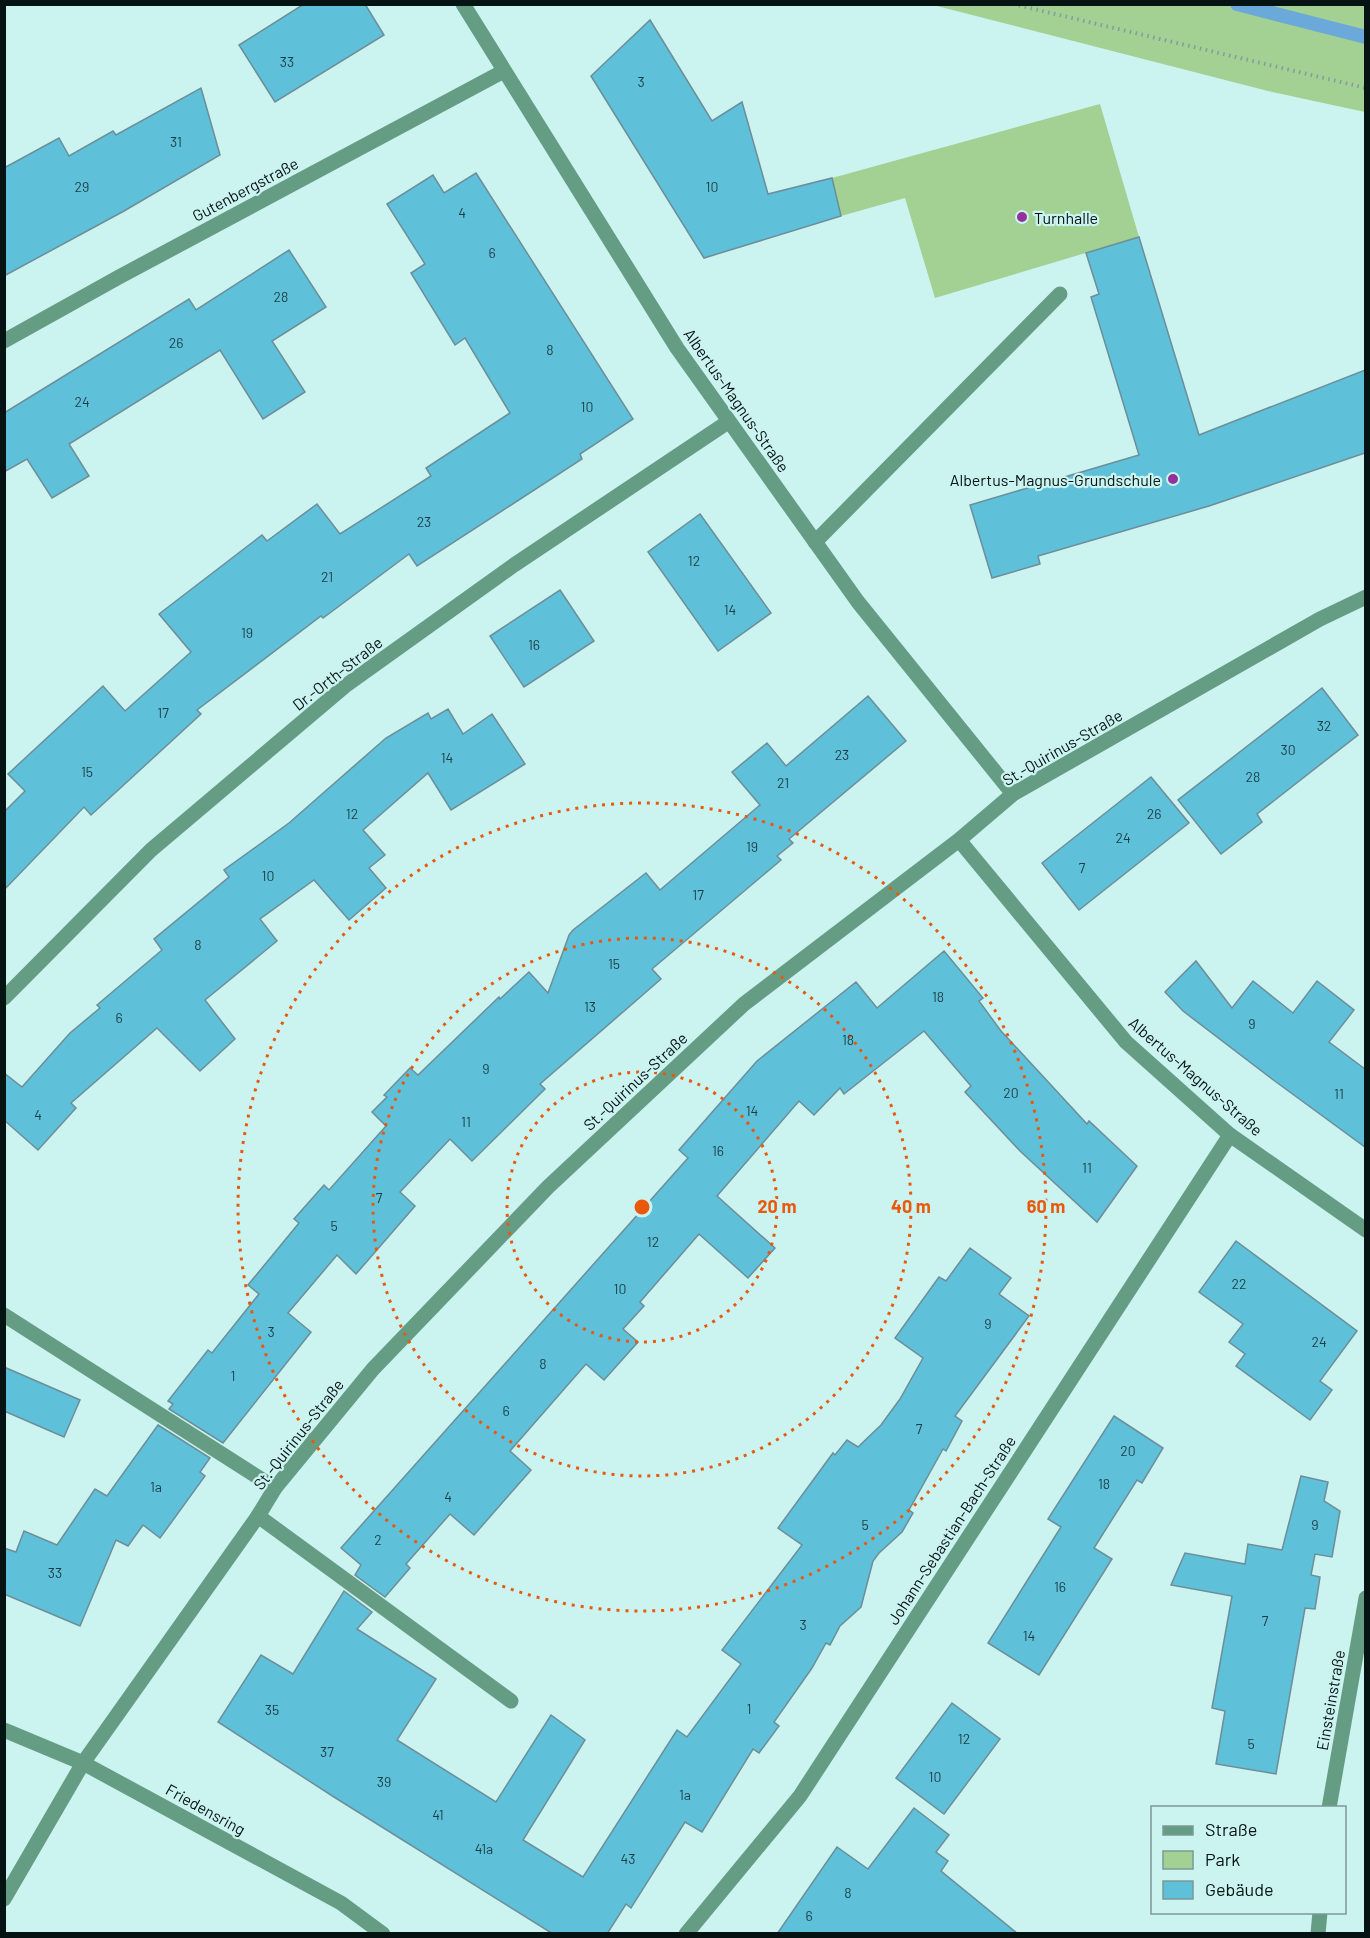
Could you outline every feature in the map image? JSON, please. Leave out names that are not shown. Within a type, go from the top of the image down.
[{"type":"street","name":"Albertus-Magnus-Straße","points":[[463,4],[677,348],[858,602],[1013,794]]},
{"type":"street","name":"Gutenbergstraße","points":[[4,341],[504,71]]},
{"type":"street","points":[[814,542],[1060,294]]},
{"type":"street","name":"Dr.-Orth-Straße","points":[[4,998],[151,850],[345,686],[514,565],[729,422]]},
{"type":"street","name":"St.-Quirinus-Straße","points":[[4,1899],[83,1763],[258,1516],[275,1488],[373,1369],[548,1187],[744,1004],[958,840],[1013,794],[1320,619],[1365,597]]},
{"type":"street","name":"Albertus-Magnus-Straße","points":[[958,840],[1126,1042],[1230,1135],[1365,1230]]},
{"type":"street","name":"Johann-Sebastian-Bach-Straße","points":[[686,1934],[800,1796],[1230,1135]]},
{"type":"street","points":[[4,1315],[275,1488]]},
{"type":"street","points":[[258,1516],[511,1701]]},
{"type":"street","name":"Einsteinstraße","points":[[1329,1806],[1365,1598]]},
{"type":"street","name":"Friedensring","points":[[4,1730],[83,1763],[341,1903],[383,1934]]},
{"type":"street","points":[[1318,1934],[1320,1914]]},
{"type":"path","points":[[1013,4],[1365,88]]},
{"type":"green space","points":[[933,5],[1365,5],[1365,112],[1268,91]]},
{"type":"green space","name":"Turnhalle","points":[[1100,104],[1139,237],[935,298],[905,198],[841,216],[832,178]]},
{"type":"building","points":[[304,4],[365,4],[384,35],[275,102],[239,45]]},
{"type":"building","points":[[650,20],[712,121],[742,102],[768,194],[832,178],[841,216],[704,258],[591,76]]},
{"type":"building","points":[[201,88],[220,155],[124,211],[4,276],[4,168],[59,138],[69,156],[113,131],[116,135]]},
{"type":"building","points":[[476,173],[633,419],[580,454],[582,459],[417,566],[409,554],[323,618],[321,616],[197,710],[201,714],[91,815],[84,807],[4,890],[4,812],[25,791],[8,774],[103,686],[125,711],[191,652],[159,614],[262,535],[267,541],[317,504],[340,534],[431,476],[426,468],[510,413],[465,338],[455,345],[411,273],[425,264],[387,204],[433,175],[444,193]]},
{"type":"building","name":"Albertus-Magnus-Grundschule","points":[[1139,237],[1199,435],[1365,370],[1365,453],[1209,506],[1038,556],[1040,564],[992,578],[970,505],[1139,455],[1091,297],[1099,294],[1086,253]]},
{"type":"building","points":[[289,250],[326,307],[272,341],[305,392],[263,419],[220,350],[69,444],[89,476],[52,498],[27,459],[4,472],[4,413],[189,299],[196,310]]},
{"type":"building","points":[[700,514],[771,613],[718,651],[648,552]]},
{"type":"building","points":[[560,590],[594,641],[524,687],[490,636]]},
{"type":"building","points":[[1322,688],[1358,735],[1257,814],[1262,822],[1221,854],[1178,800]]},
{"type":"building","points":[[868,696],[906,741],[789,839],[793,843],[777,856],[781,860],[652,969],[661,979],[540,1084],[545,1089],[472,1161],[450,1139],[400,1192],[415,1206],[356,1274],[337,1255],[288,1313],[311,1332],[223,1443],[169,1409],[173,1404],[168,1401],[208,1350],[212,1353],[259,1294],[248,1285],[299,1223],[294,1219],[324,1185],[329,1190],[386,1126],[372,1112],[387,1097],[384,1095],[410,1068],[418,1075],[499,997],[500,999],[529,972],[548,993],[569,935],[573,930],[646,873],[660,890],[760,805],[732,772],[767,743],[786,766]]},
{"type":"building","points":[[448,709],[463,734],[492,714],[525,764],[451,810],[428,773],[363,830],[385,855],[369,868],[386,888],[349,920],[314,880],[260,919],[277,941],[205,1000],[235,1039],[200,1071],[157,1028],[71,1103],[76,1108],[38,1150],[4,1120],[4,1073],[22,1087],[70,1033],[100,1008],[97,1005],[162,950],[154,939],[229,877],[224,870],[289,823],[386,738],[428,713],[431,719]]},
{"type":"building","points":[[1151,777],[1189,823],[1079,910],[1042,863]]},
{"type":"building","points":[[944,951],[983,998],[979,1001],[1001,1031],[1087,1124],[1089,1121],[1137,1166],[1097,1222],[1020,1151],[965,1092],[971,1086],[924,1031],[844,1094],[840,1088],[814,1115],[799,1101],[717,1196],[775,1248],[748,1278],[699,1234],[640,1302],[644,1306],[623,1329],[638,1342],[604,1380],[586,1364],[510,1451],[531,1470],[474,1535],[450,1514],[406,1564],[410,1568],[385,1597],[355,1575],[361,1565],[341,1548],[688,1158],[679,1150],[757,1061],[856,982],[877,1008]]},
{"type":"building","points":[[1196,961],[1232,1008],[1253,981],[1293,1013],[1317,981],[1354,1010],[1329,1042],[1365,1069],[1365,1147],[1183,1011],[1165,992]]},
{"type":"building","points":[[1236,1241],[1357,1331],[1320,1381],[1332,1390],[1310,1420],[1236,1366],[1245,1354],[1229,1342],[1243,1324],[1199,1292]]},
{"type":"building","points":[[970,1248],[1011,1278],[999,1294],[1029,1316],[955,1416],[962,1421],[946,1451],[943,1449],[909,1510],[913,1513],[902,1532],[873,1561],[861,1607],[840,1626],[830,1645],[826,1643],[812,1668],[774,1722],[779,1726],[759,1753],[753,1749],[702,1832],[685,1822],[631,1908],[626,1904],[607,1934],[553,1934],[218,1722],[261,1655],[293,1674],[344,1591],[372,1612],[357,1629],[436,1679],[397,1740],[496,1802],[551,1715],[585,1740],[523,1840],[583,1877],[677,1730],[687,1737],[741,1664],[722,1650],[802,1545],[778,1528],[833,1453],[835,1455],[847,1440],[858,1447],[881,1425],[900,1399],[923,1358],[895,1338],[939,1277],[946,1281]]},
{"type":"building","points":[[4,1367],[80,1400],[64,1437],[4,1411]]},
{"type":"building","points":[[1114,1416],[1163,1448],[1142,1483],[1137,1480],[1094,1548],[1112,1559],[1039,1675],[988,1643],[1061,1527],[1048,1519]]},
{"type":"building","points":[[158,1425],[210,1458],[200,1472],[205,1476],[160,1538],[143,1525],[128,1546],[116,1540],[80,1626],[4,1594],[4,1548],[16,1552],[24,1531],[57,1545],[95,1489],[107,1496]]},
{"type":"building","points":[[1301,1476],[1328,1482],[1324,1501],[1340,1511],[1332,1557],[1315,1554],[1311,1575],[1320,1577],[1315,1609],[1305,1608],[1276,1774],[1216,1764],[1225,1711],[1212,1708],[1232,1596],[1171,1585],[1185,1553],[1245,1564],[1248,1544],[1282,1550]]},
{"type":"building","points":[[952,1703],[1000,1739],[944,1814],[896,1778]]},
{"type":"building","points":[[914,1808],[949,1835],[936,1852],[948,1861],[941,1871],[1018,1934],[777,1934],[837,1847],[868,1869]]},
{"type":"waterway","points":[[1237,4],[1366,37]]},
{"type":"place","name":"Turnhalle","points":[[1022,217]]},
{"type":"place","name":"Albertus-Magnus-Grundschule","points":[[1173,479]]}]
